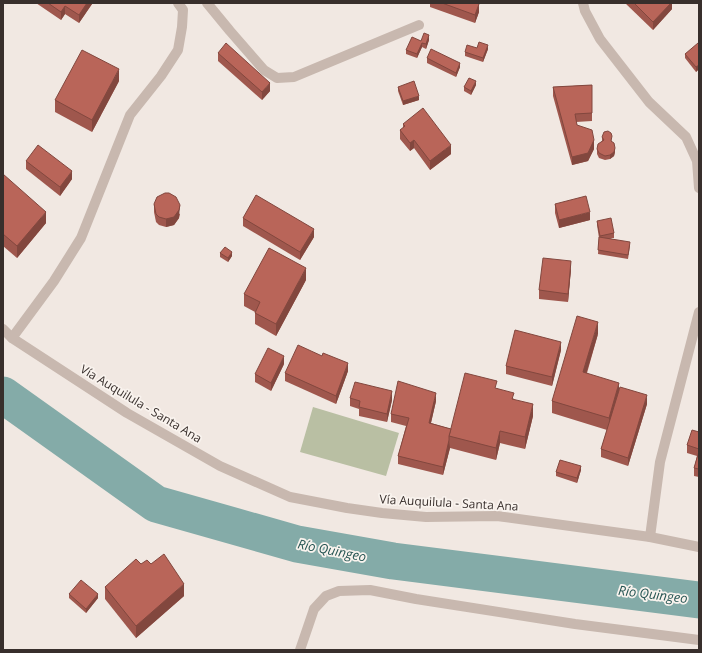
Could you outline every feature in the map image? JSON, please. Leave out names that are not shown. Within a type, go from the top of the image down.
[{"type":"street","points":[[12,338],[54,281],[81,238],[130,115],[161,76],[178,50],[183,10],[178,3]]},
{"type":"street","points":[[207,3],[264,70],[277,78],[294,77],[419,24]]},
{"type":"street","points":[[583,3],[585,11],[600,39],[614,58],[648,102],[686,137],[697,162],[699,188]]},
{"type":"street","points":[[650,537],[660,462],[699,312]]},
{"type":"street","name":"Vía Auquilula - Santa Ana","points":[[3,329],[12,338],[127,413],[220,466],[290,498],[382,513],[426,516],[497,516],[650,537],[699,547]]},
{"type":"street","points":[[300,650],[314,609],[326,596],[339,591],[370,590],[416,599],[575,624],[699,640]]},
{"type":"green space","points":[[313,407],[399,433],[386,476],[300,452]]},
{"type":"building","points":[[48,3],[87,3],[79,15],[65,6],[61,12]]},
{"type":"building","points":[[442,3],[477,3],[479,4],[475,15]]},
{"type":"building","points":[[634,3],[671,3],[653,22]]},
{"type":"building","points":[[424,33],[429,35],[426,44],[422,43],[417,54],[406,50],[412,37],[421,41]]},
{"type":"building","points":[[479,42],[488,45],[483,58],[465,52],[467,45],[477,48]]},
{"type":"building","points":[[226,43],[270,83],[262,92],[218,53]]},
{"type":"building","points":[[698,43],[699,65],[696,67],[685,54]]},
{"type":"building","points":[[431,49],[460,63],[456,73],[427,58]]},
{"type":"building","points":[[82,50],[119,69],[92,120],[55,100]]},
{"type":"building","points":[[469,78],[476,81],[471,91],[464,87]]},
{"type":"building","points":[[414,81],[419,96],[403,101],[398,87]]},
{"type":"building","points":[[592,85],[592,113],[575,114],[577,125],[592,130],[594,140],[588,153],[572,157],[553,87]]},
{"type":"building","points":[[423,108],[451,145],[430,161],[414,140],[410,143],[400,130],[405,126],[403,124]]},
{"type":"building","points":[[608,131],[611,133],[611,141],[614,143],[615,148],[614,152],[605,156],[599,153],[597,149],[598,144],[604,140],[602,137],[604,132]]},
{"type":"building","points":[[38,145],[72,171],[60,187],[26,161]]},
{"type":"building","points":[[3,174],[46,212],[17,246],[3,234]]},
{"type":"building","points":[[165,193],[169,193],[176,197],[180,205],[179,210],[174,217],[166,219],[159,217],[156,214],[154,204],[157,197]]},
{"type":"building","points":[[256,195],[314,229],[300,252],[243,218]]},
{"type":"building","points":[[586,196],[590,212],[559,220],[555,204]]},
{"type":"building","points":[[611,218],[614,233],[600,236],[597,221]]},
{"type":"building","points":[[599,237],[630,242],[628,255],[598,250]]},
{"type":"building","points":[[225,247],[232,252],[228,258],[220,253]]},
{"type":"building","points":[[269,248],[306,268],[276,324],[255,313],[260,302],[244,294]]},
{"type":"building","points":[[543,258],[571,261],[568,294],[539,290]]},
{"type":"building","points":[[577,316],[598,322],[583,372],[619,383],[609,418],[552,401]]},
{"type":"building","points":[[515,330],[561,342],[552,377],[506,366]]},
{"type":"building","points":[[298,345],[322,356],[323,353],[348,363],[336,396],[285,373]]},
{"type":"building","points":[[268,348],[284,356],[271,383],[255,374]]},
{"type":"building","points":[[465,373],[497,381],[495,388],[514,393],[512,399],[533,404],[525,437],[500,431],[496,448],[449,436]]},
{"type":"building","points":[[398,381],[436,393],[429,423],[451,429],[443,467],[398,456],[409,418],[391,414]]},
{"type":"building","points":[[355,382],[392,391],[387,414],[359,407],[360,401],[350,398]]},
{"type":"building","points":[[620,387],[647,395],[628,458],[601,449]]},
{"type":"building","points":[[692,430],[699,432],[699,449],[687,445]]},
{"type":"building","points":[[699,451],[699,469],[694,468]]},
{"type":"building","points":[[560,460],[581,466],[577,478],[556,472]]},
{"type":"building","points":[[164,554],[184,584],[136,626],[105,587],[136,559],[141,564],[147,560],[151,564]]},
{"type":"building","points":[[81,580],[98,594],[86,609],[69,594]]},
{"type":"waterway","name":"Río Quingeo","points":[[3,395],[156,504],[297,544],[393,561],[699,600]]}]
